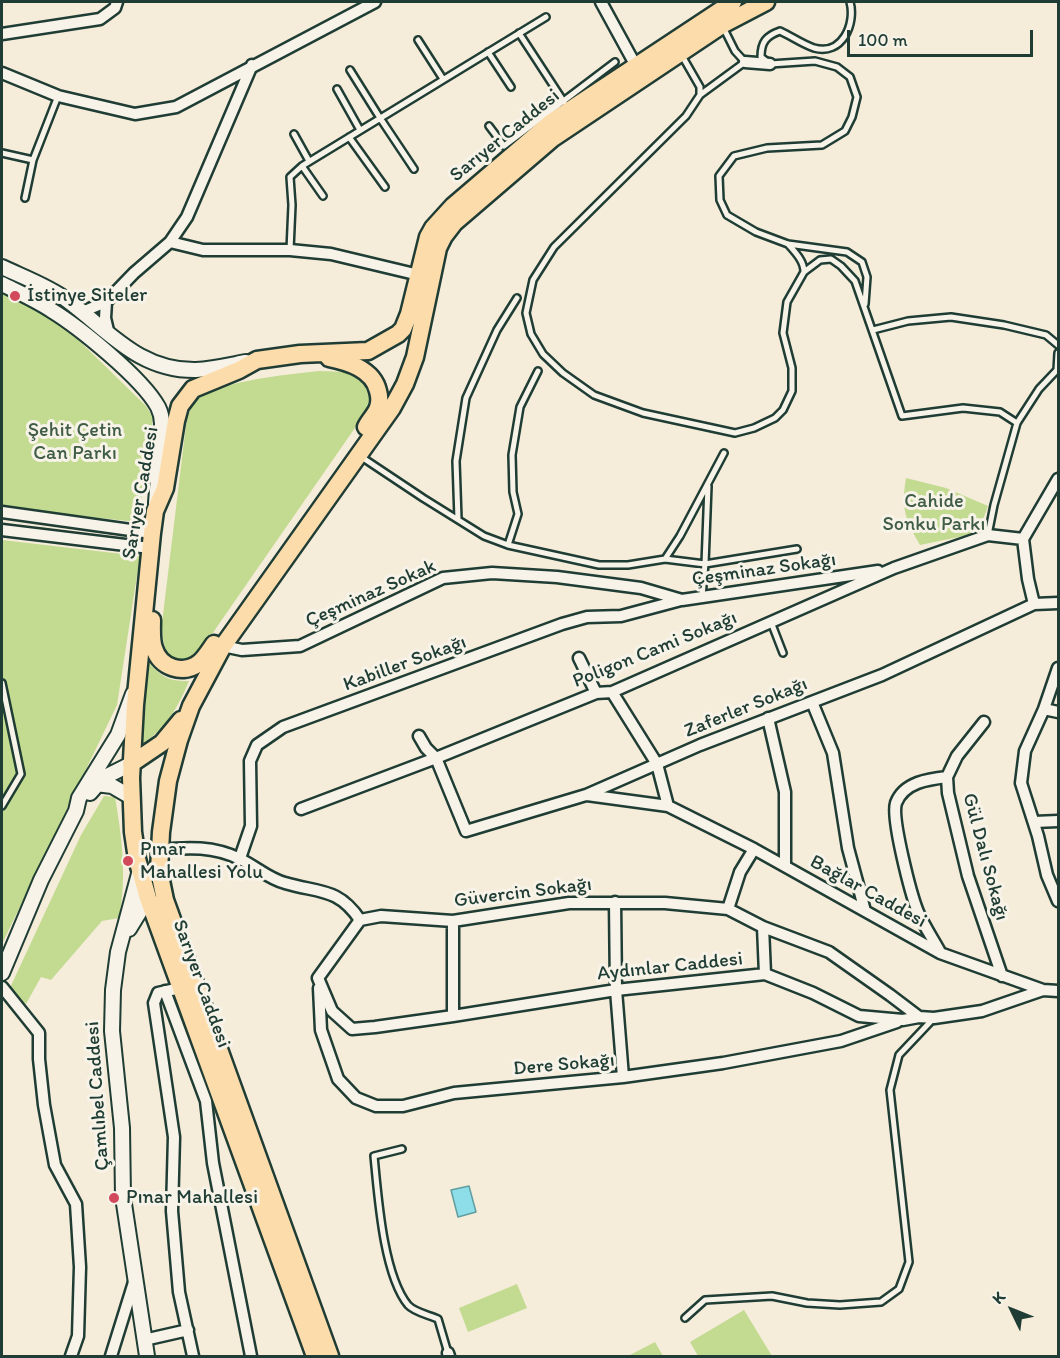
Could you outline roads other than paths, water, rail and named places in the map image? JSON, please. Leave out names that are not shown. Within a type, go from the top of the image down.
[{"type":"main road","name":"Sarıyer Caddesi","points":[[315,1356],[172,990],[140,870],[133,832],[131,764],[151,541],[155,511],[165,488],[180,406],[193,389],[257,360],[300,354],[368,351],[398,334],[403,329],[409,314],[428,237],[453,206],[550,123],[733,2]]},
{"type":"main road","name":"Sarıyer Caddesi","points":[[330,1356],[165,900],[159,871],[159,849],[168,782],[179,740],[191,706],[223,646],[324,507],[392,408],[405,384],[415,357],[438,248],[454,223],[553,138],[722,25],[766,2]]},
{"type":"main road","points":[[2,267],[65,298],[132,352],[167,368],[196,370],[257,360]]},
{"type":"main road","points":[[2,284],[51,309],[77,328],[120,364],[157,405],[162,424],[155,511]]},
{"type":"main road","points":[[300,354],[341,361],[358,367],[370,375],[379,392],[378,409],[334,478],[324,507]]},
{"type":"main road","points":[[145,596],[151,617],[154,649],[163,663],[180,670],[190,668],[200,662],[220,637],[246,614]]},
{"type":"main road","points":[[76,811],[79,798],[118,735],[137,687]]},
{"type":"main road","points":[[2,973],[41,880],[76,811],[96,784],[162,743],[191,706]]},
{"type":"main road","points":[[96,784],[112,786],[131,798]]},
{"type":"main road","name":"Çamlıbel Caddesi","points":[[140,870],[118,952],[113,990],[112,1032],[122,1128],[123,1197],[147,1356]]},
{"type":"main road","points":[[124,935],[142,910],[159,871]]},
{"type":"street","points":[[2,34],[100,19],[115,8],[117,2]]},
{"type":"street","points":[[2,73],[58,96],[135,114],[176,107],[375,2]]},
{"type":"street","points":[[601,2],[636,66]]},
{"type":"street","points":[[745,62],[770,64]]},
{"type":"street","points":[[82,312],[106,302],[134,273],[170,242],[187,217],[252,65]]},
{"type":"street","points":[[170,242],[203,250],[290,250],[331,254],[419,274]]},
{"type":"street","points":[[106,302],[105,318],[109,335]]},
{"type":"street","points":[[1059,479],[1023,539],[1034,604],[1059,603]]},
{"type":"street","points":[[2,512],[151,541]]},
{"type":"street","points":[[2,530],[151,541]]},
{"type":"street","name":"Poligon Cami Sokağı","points":[[301,809],[436,758],[596,693],[612,692],[894,568],[988,535],[1023,539]]},
{"type":"street","name":"Çeşminaz Sokağı","points":[[641,588],[682,600],[894,568]]},
{"type":"street","name":"Çeşminaz Sokak","points":[[223,646],[242,650],[300,646],[443,578],[495,572],[641,588]]},
{"type":"street","name":"Kabiller Sokağı","points":[[240,858],[251,826],[250,761],[257,745],[283,728],[562,624],[587,617],[621,616],[682,600]]},
{"type":"street","name":"Zaferler Sokağı","points":[[436,758],[466,831],[586,795],[768,718],[882,675],[1034,604]]},
{"type":"street","points":[[579,658],[596,693]]},
{"type":"street","points":[[1059,668],[1025,751],[1021,783],[1034,822],[1047,875],[1059,901]]},
{"type":"street","points":[[612,692],[657,764],[668,806]]},
{"type":"street","points":[[812,702],[833,753],[848,848],[865,911]]},
{"type":"street","points":[[1044,709],[1059,712]]},
{"type":"street","points":[[768,718],[785,792],[784,866]]},
{"type":"street","name":"Gül Dalı Sokağı","points":[[984,722],[957,756],[947,777],[948,793],[968,876],[1002,976]]},
{"type":"street","points":[[419,736],[436,758]]},
{"type":"street","points":[[940,953],[917,910],[903,859],[896,803],[904,792],[922,780],[947,777]]},
{"type":"street","name":"Bağlar Caddesi","points":[[586,795],[668,806],[754,849],[940,953],[1043,990],[1059,991]]},
{"type":"street","points":[[1034,822],[1059,820]]},
{"type":"street","points":[[159,849],[192,846],[216,850],[240,858],[282,883],[329,893],[351,907],[360,920],[318,978]]},
{"type":"street","points":[[728,909],[740,872],[754,849]]},
{"type":"street","points":[[615,902],[616,990],[623,1077]]},
{"type":"street","name":"Güvercin Sokağı","points":[[360,920],[381,916],[453,921],[569,903],[665,903],[728,909],[763,927],[829,952],[919,1017]]},
{"type":"street","points":[[453,921],[453,1016]]},
{"type":"street","points":[[763,927],[765,974]]},
{"type":"street","name":"Aydınlar Caddesi","points":[[318,978],[332,1011],[352,1029],[453,1016],[616,990],[765,974],[813,993],[859,1016],[903,1020],[982,1011],[1043,990]]},
{"type":"street","name":"Dere Sokağı","points":[[318,978],[321,1030],[338,1079],[356,1098],[376,1106],[403,1106],[454,1093],[623,1077],[723,1063],[841,1041],[903,1020]]},
{"type":"street","points":[[2,987],[39,1033],[39,1059],[44,1105],[55,1165],[76,1204],[80,1267],[78,1336],[71,1356]]},
{"type":"street","points":[[194,1356],[179,1292],[172,1211],[174,1137],[154,1003],[158,993],[172,990],[206,1101],[213,1164],[251,1356]]},
{"type":"street","points":[[111,1356],[135,1279]]},
{"type":"street","points":[[144,1340],[188,1330]]},
{"type":"lane","points":[[850,2],[851,25],[844,39],[833,47],[816,48],[780,31],[767,36],[761,48],[761,57],[770,64],[815,61],[837,67],[850,77],[857,97],[852,117],[845,130],[822,145],[767,148],[734,156],[719,176],[720,200],[727,215],[756,232],[788,244],[847,252],[862,262],[867,277],[865,308]]},
{"type":"lane","points":[[290,250],[292,205],[290,177],[302,166],[546,17]]},
{"type":"lane","points":[[722,25],[735,51],[745,62],[700,95],[686,116],[554,247],[533,280],[526,314],[531,334],[543,354],[563,373],[594,395],[644,413],[735,434],[754,428],[775,418],[783,410],[792,391],[792,368],[783,333],[787,302],[804,272],[820,260],[831,259],[855,280],[902,416],[963,408],[1000,412],[1017,423]]},
{"type":"lane","points":[[519,33],[564,102]]},
{"type":"lane","points":[[418,40],[444,79]]},
{"type":"lane","points":[[488,52],[511,87]]},
{"type":"lane","points":[[680,53],[700,87],[700,95]]},
{"type":"lane","points":[[489,126],[504,146],[615,62]]},
{"type":"lane","points":[[350,70],[414,169]]},
{"type":"lane","points":[[337,90],[360,130]]},
{"type":"lane","points":[[25,198],[33,160],[58,96]]},
{"type":"lane","points":[[294,134],[309,161]]},
{"type":"lane","points":[[349,137],[385,187]]},
{"type":"lane","points":[[2,153],[33,160]]},
{"type":"lane","points":[[302,166],[323,196]]},
{"type":"lane","points":[[788,244],[799,256],[804,272]]},
{"type":"lane","points":[[458,519],[456,461],[466,398],[497,330],[517,298]]},
{"type":"lane","points":[[873,330],[908,321],[951,317],[1004,325],[1046,335],[1059,345]]},
{"type":"lane","points":[[988,535],[1017,423],[1039,389],[1057,370],[1059,353]]},
{"type":"lane","points":[[508,544],[518,514],[513,492],[512,454],[520,408],[538,371]]},
{"type":"lane","points":[[665,559],[680,536],[724,453]]},
{"type":"lane","points":[[360,455],[484,536],[508,544],[599,565],[628,565],[665,559],[705,564],[797,549]]},
{"type":"lane","points":[[702,598],[708,484]]},
{"type":"lane","points":[[771,622],[783,653]]},
{"type":"lane","points":[[2,683],[21,774],[2,806]]},
{"type":"lane","points":[[685,1318],[705,1300],[772,1296],[807,1303],[840,1305],[881,1302],[899,1289],[909,1262],[890,1090],[899,1054],[934,1018]]},
{"type":"lane","points":[[402,1149],[374,1156],[379,1214],[394,1280],[409,1307],[438,1319],[448,1355]]},
{"type":"water","points":[[469,1186],[476,1212],[458,1217],[451,1190]]},
{"type":"place","name":"İstinye Siteler","points":[[15,296]]},
{"type":"place","name":"Pınar Mahallesi Yolu","points":[[128,861]]},
{"type":"place","name":"Pınar Mahallesi","points":[[114,1198]]},
{"type":"park label","name":"Şehit Çetin Can Parkı","points":[[75,442]]},
{"type":"park label","name":"Cahide Sonku Parkı","points":[[934,514]]}]
